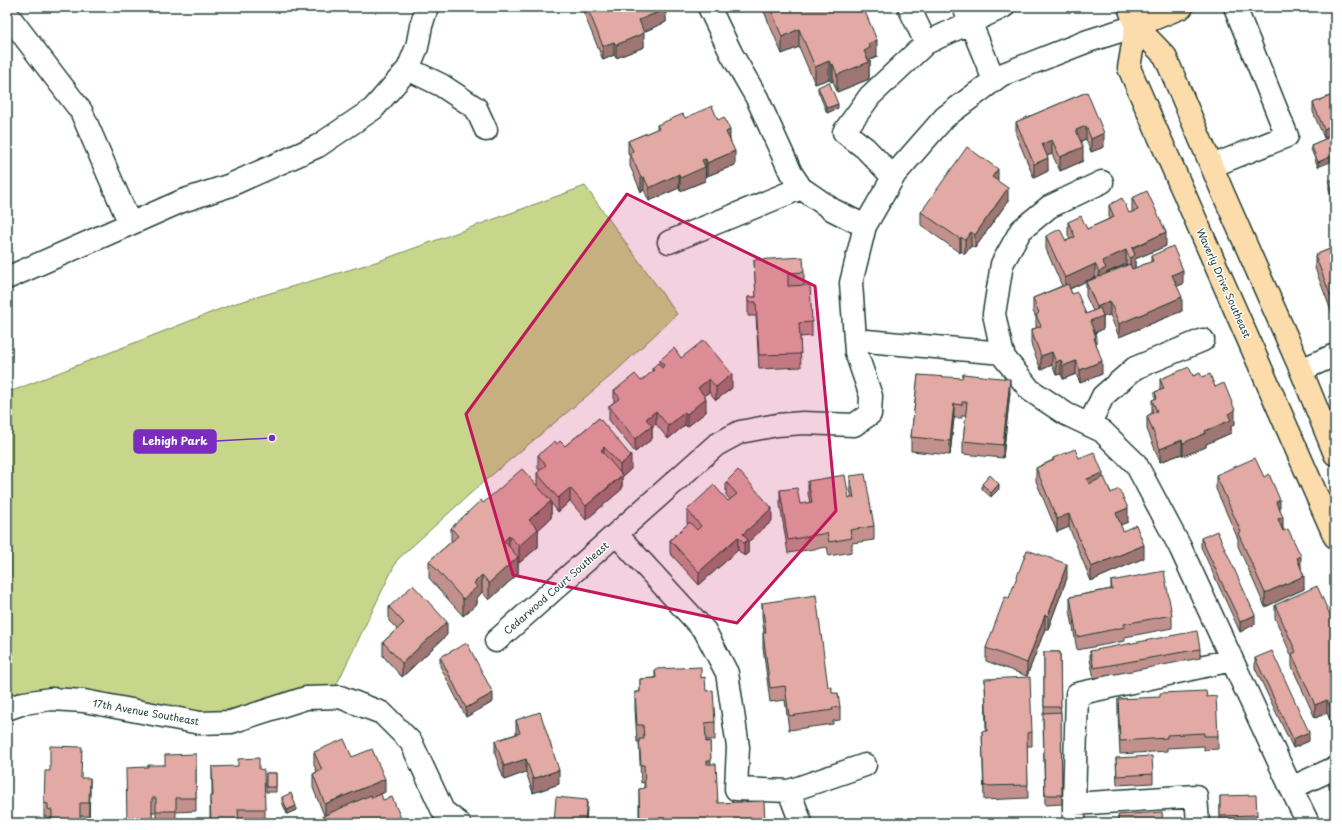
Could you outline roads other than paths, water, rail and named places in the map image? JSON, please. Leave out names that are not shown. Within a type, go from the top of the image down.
[{"type":"main road","points":[[1182,7],[1132,17],[1165,56],[1301,370],[1335,454]]},
{"type":"main road","name":"Waverly Drive Southeast","points":[[1132,17],[1129,68],[1335,537]]},
{"type":"street","points":[[7,278],[182,202],[228,186],[318,146],[373,109],[408,69],[417,47],[421,26],[427,7]]},
{"type":"street","points":[[709,7],[731,54],[757,98],[791,173],[801,188],[833,210],[865,226]]},
{"type":"street","points":[[909,7],[926,44]]},
{"type":"street","points":[[893,177],[865,148],[844,132],[870,96],[926,44],[967,15],[1003,7]]},
{"type":"street","points":[[1212,166],[1287,136],[1234,7]]},
{"type":"street","points":[[7,15],[81,111],[130,224]]},
{"type":"street","points":[[967,15],[994,80]]},
{"type":"street","name":"Cedarwood Court Southeast","points":[[496,641],[617,535],[716,445],[740,432],[777,425],[804,423],[854,425],[870,414],[871,396],[856,352],[851,283],[865,226],[893,177],[945,117],[1001,75],[1088,41],[1132,17]]},
{"type":"street","points":[[408,69],[441,85],[476,108],[486,130]]},
{"type":"street","points":[[1102,182],[1049,208],[1021,230],[1002,264],[994,314],[1002,353],[1030,390],[1066,414],[1102,431],[1136,464],[1180,547],[1308,823]]},
{"type":"street","points":[[669,242],[801,188]]},
{"type":"street","points":[[855,340],[1002,353]]},
{"type":"street","points":[[1089,425],[1103,396],[1134,368],[1203,340]]},
{"type":"street","points":[[1301,370],[1335,355]]},
{"type":"street","name":"Cedarwood Court Southeast","points":[[617,535],[705,631],[726,673],[738,747],[736,789],[789,791]]},
{"type":"street","points":[[1198,823],[1196,796],[1074,814],[1078,694],[1232,660]]},
{"type":"street","name":"17th Avenue Southeast","points":[[7,709],[24,703],[51,699],[84,701],[200,723],[231,722],[306,698],[340,697],[382,713],[411,742],[442,811],[459,823]]},
{"type":"street","points":[[801,823],[789,791],[865,765]]},
{"type":"street","points":[[1291,788],[1335,768]]},
{"type":"place","name":"Lehigh Park","points":[[272,438]]}]
